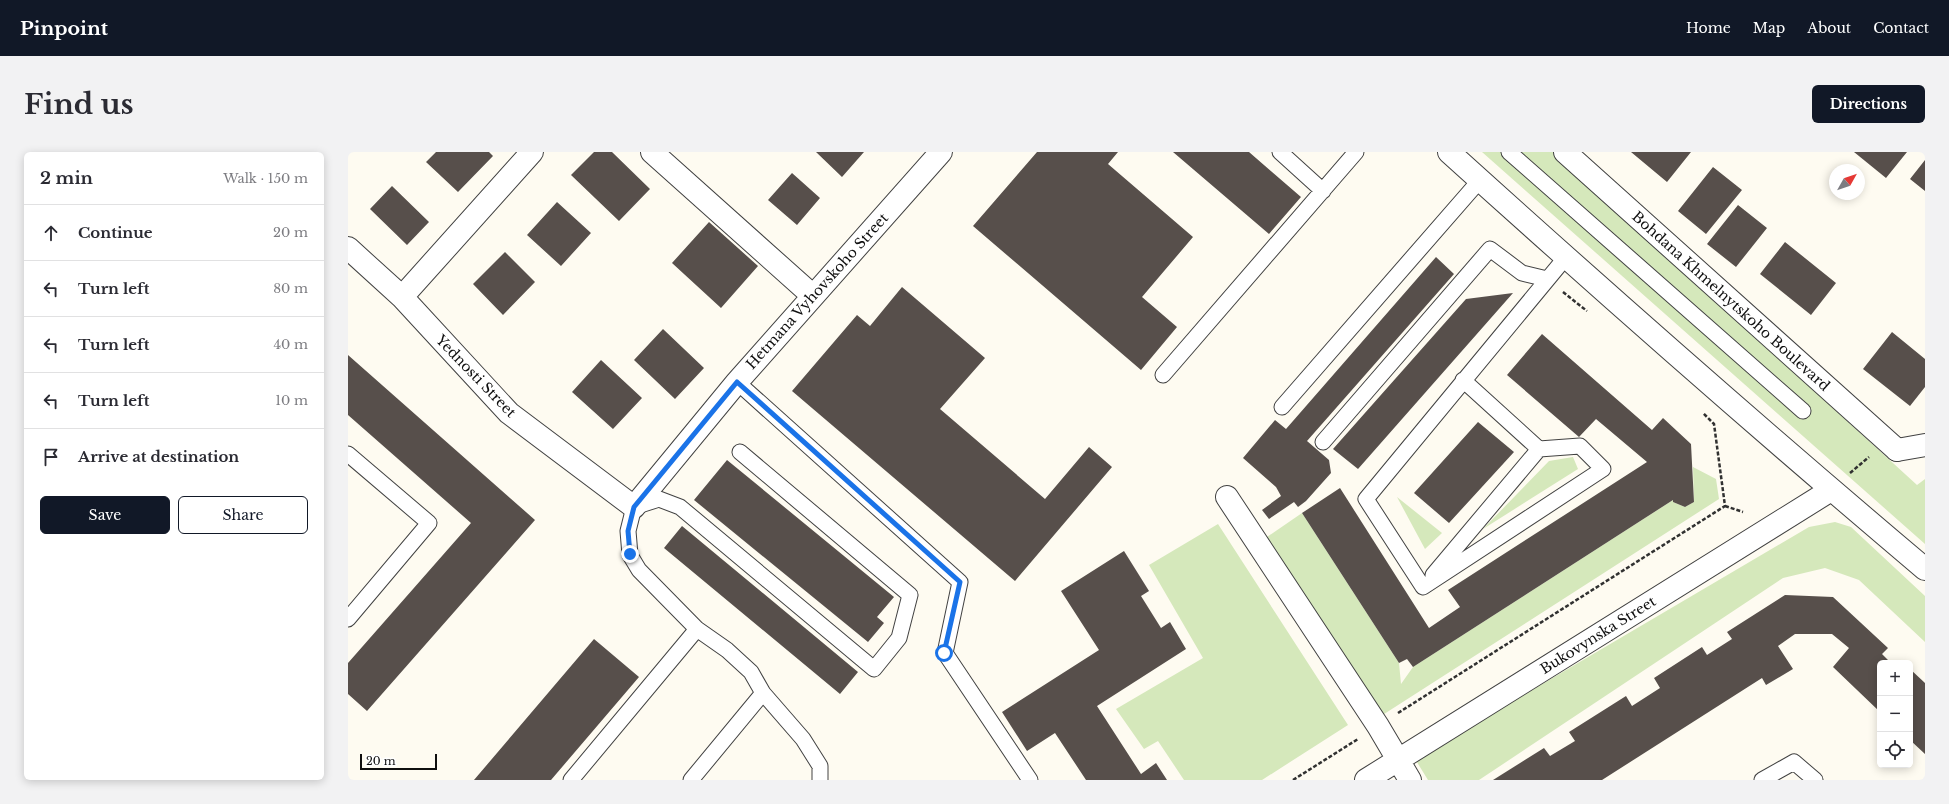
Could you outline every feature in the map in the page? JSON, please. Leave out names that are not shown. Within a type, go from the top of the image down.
[{"type":"street","points":[[402,297],[532,152]]},
{"type":"street","points":[[652,152],[813,296]]},
{"type":"street","name":"Hetmana Vyhovskoho Street","points":[[634,507],[737,382],[941,152]]},
{"type":"street","points":[[1450,152],[1566,257],[1831,490],[1925,569]]},
{"type":"street","name":"Bohdana Khmelnytskoho Boulevard","points":[[1565,152],[1897,450]]},
{"type":"street","name":"Yednosti Street","points":[[348,248],[402,297],[509,413],[634,507]]},
{"type":"street","points":[[1897,450],[1925,445]]},
{"type":"street","name":"Bukovynska Street","points":[[1366,780],[1831,490]]},
{"type":"street","points":[[1227,497],[1378,726],[1410,780]]},
{"type":"lane","points":[[1280,152],[1323,190]]},
{"type":"lane","points":[[1163,375],[1356,152]]},
{"type":"lane","points":[[1509,152],[1803,411]]},
{"type":"lane","points":[[1282,407],[1480,180]]},
{"type":"lane","points":[[1323,442],[1490,250],[1522,272],[1547,279]]},
{"type":"lane","points":[[1423,587],[1366,499],[1566,257]]},
{"type":"lane","points":[[1423,587],[1603,469],[1580,446],[1539,448],[1463,380]]},
{"type":"lane","points":[[737,382],[960,582],[944,653],[1030,780]]},
{"type":"lane","points":[[1423,587],[1539,448]]},
{"type":"lane","points":[[740,452],[910,595],[899,638],[874,669],[680,507],[659,499],[634,507],[628,531],[630,554],[639,570],[697,629],[727,650],[751,672],[763,693],[803,739],[820,766],[820,780]]},
{"type":"lane","points":[[348,454],[429,523],[348,619]]},
{"type":"lane","points":[[571,780],[697,629]]},
{"type":"lane","points":[[691,780],[763,693]]},
{"type":"lane","points":[[1762,780],[1794,762],[1815,780]]},
{"type":"path","points":[[1562,292],[1592,314]]},
{"type":"path","points":[[1698,408],[1714,424],[1725,506]]},
{"type":"path","points":[[1831,490],[1878,449],[1897,450]]},
{"type":"path","points":[[1725,506],[1743,512]]},
{"type":"path","points":[[1293,780],[1725,506]]},
{"type":"green space","points":[[1482,152],[1553,152],[1917,485],[1925,479],[1925,544]]},
{"type":"green space","points":[[1573,457],[1578,469],[1483,529],[1549,461]]},
{"type":"green space","points":[[1693,467],[1716,479],[1719,499],[1381,716],[1264,539],[1302,513],[1399,663],[1401,684],[1413,667],[1673,500],[1673,502],[1685,507],[1694,502]]},
{"type":"green space","points":[[1397,497],[1442,533],[1425,549]]},
{"type":"green space","points":[[1835,522],[1851,527],[1925,596],[1925,642],[1859,580],[1825,568],[1783,578],[1479,780],[1428,780],[1415,759],[1809,527]]},
{"type":"green space","points":[[1218,524],[1348,725],[1262,780],[1184,780],[1158,741],[1144,749],[1116,709],[1203,658],[1149,565]]},
{"type":"building","points":[[436,152],[489,152],[493,156],[458,192],[426,162]]},
{"type":"building","points":[[594,152],[612,152],[650,189],[619,221],[571,175]]},
{"type":"building","points":[[816,152],[864,152],[842,177]]},
{"type":"building","points":[[1037,152],[1118,152],[1108,164],[1193,237],[1142,297],[1177,327],[1141,370],[973,226]]},
{"type":"building","points":[[1173,152],[1249,152],[1301,197],[1269,234]]},
{"type":"building","points":[[1631,152],[1691,152],[1667,182]]},
{"type":"building","points":[[1854,152],[1907,152],[1886,178]]},
{"type":"building","points":[[1925,160],[1925,191],[1910,179]]},
{"type":"building","points":[[1713,167],[1742,190],[1706,234],[1678,211]]},
{"type":"building","points":[[792,173],[820,198],[797,225],[768,200]]},
{"type":"building","points":[[392,186],[429,222],[407,245],[370,209]]},
{"type":"building","points":[[557,202],[591,233],[561,266],[527,235]]},
{"type":"building","points":[[1738,205],[1767,228],[1736,267],[1707,244]]},
{"type":"building","points":[[709,222],[758,266],[721,308],[672,263]]},
{"type":"building","points":[[1785,242],[1836,283],[1811,315],[1760,274]]},
{"type":"building","points":[[505,252],[535,282],[503,315],[473,284]]},
{"type":"building","points":[[1436,257],[1454,274],[1307,441],[1329,460],[1331,473],[1306,501],[1298,507],[1294,502],[1269,519],[1262,510],[1281,496],[1276,487],[1243,458],[1275,420],[1286,429]]},
{"type":"building","points":[[902,287],[985,358],[940,409],[1045,499],[1089,447],[1112,467],[1015,581],[792,391],[857,315],[870,326]]},
{"type":"building","points":[[1513,293],[1358,469],[1333,449],[1466,299]]},
{"type":"building","points":[[663,329],[704,368],[675,399],[634,360]]},
{"type":"building","points":[[1892,332],[1925,359],[1925,387],[1910,406],[1863,369]]},
{"type":"building","points":[[1542,334],[1652,430],[1663,418],[1691,444],[1694,502],[1685,507],[1673,502],[1673,500],[1413,667],[1407,659],[1399,663],[1302,513],[1340,488],[1429,628],[1460,607],[1448,590],[1647,462],[1596,419],[1579,437],[1507,375]]},
{"type":"building","points":[[348,355],[535,520],[367,711],[348,694],[348,663],[471,523],[348,415]]},
{"type":"building","points":[[601,360],[642,398],[613,429],[572,392]]},
{"type":"building","points":[[1478,422],[1514,452],[1449,523],[1414,493]]},
{"type":"building","points":[[727,460],[894,597],[877,617],[884,623],[868,642],[694,500]]},
{"type":"building","points":[[682,526],[858,672],[840,694],[664,548]]},
{"type":"building","points":[[1124,551],[1149,591],[1141,596],[1161,628],[1170,622],[1186,649],[1097,706],[1141,774],[1156,763],[1167,780],[1086,780],[1055,733],[1027,751],[1002,712],[1099,650],[1061,591]]},
{"type":"building","points":[[1785,595],[1833,597],[1888,648],[1882,654],[1888,660],[1877,660],[1877,709],[1833,667],[1849,648],[1832,634],[1795,634],[1778,646],[1793,669],[1766,685],[1762,678],[1602,780],[1493,780],[1544,748],[1550,756],[1575,741],[1569,732],[1626,696],[1632,706],[1660,688],[1654,678],[1702,647],[1707,655],[1732,639],[1727,632]]},
{"type":"building","points":[[594,639],[639,677],[551,780],[474,780]]},
{"type":"building","points":[[1913,672],[1925,683],[1925,754],[1913,743]]},
{"type":"route","points":[[630,554],[628,531],[634,507],[737,382],[960,582],[944,653]]}]
